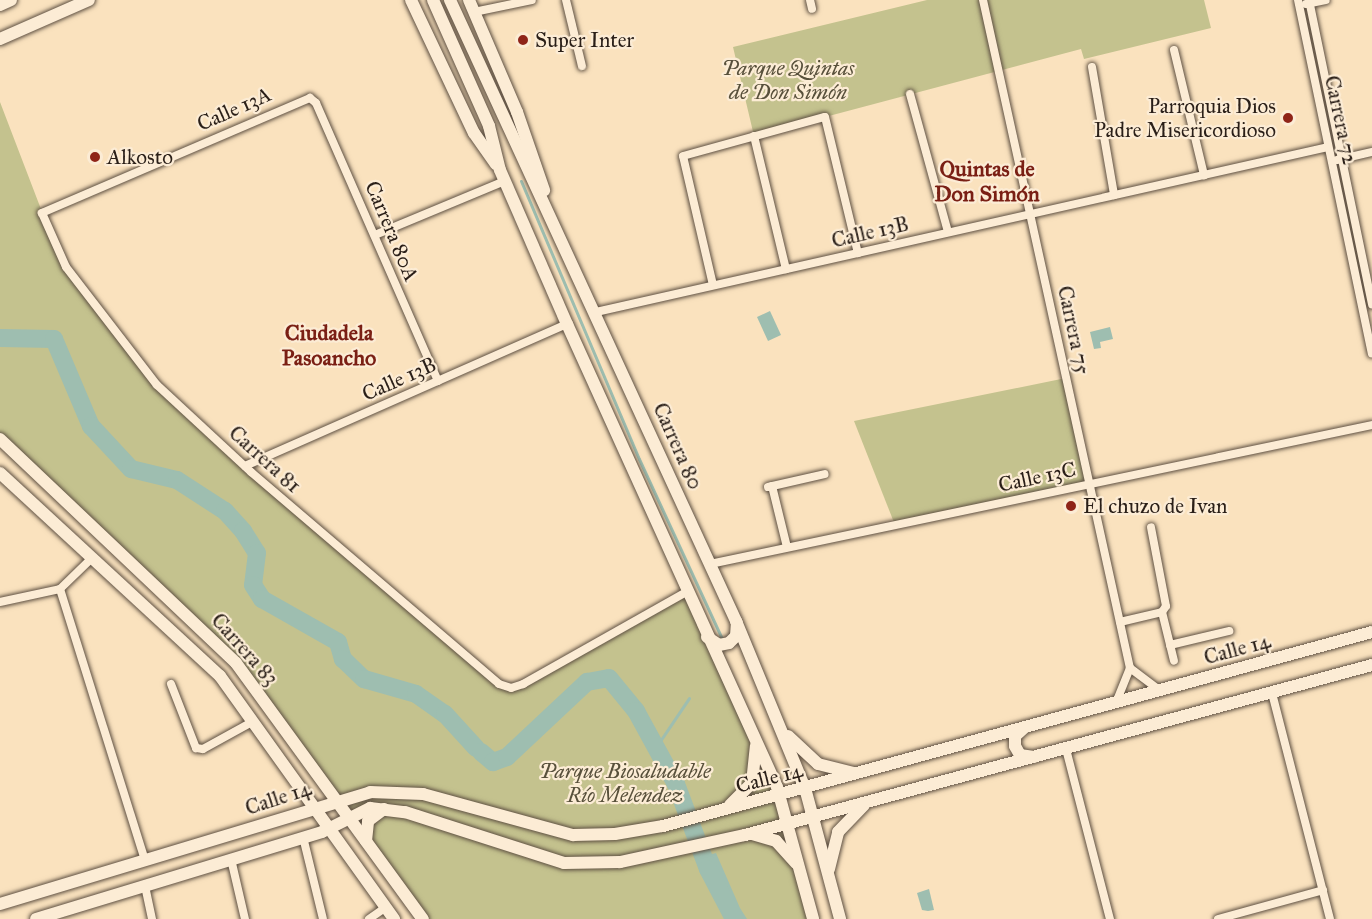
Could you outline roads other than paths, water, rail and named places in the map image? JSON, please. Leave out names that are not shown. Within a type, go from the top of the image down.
[{"type":"street","points":[[0,5],[11,0]]},
{"type":"street","points":[[0,39],[89,0]]},
{"type":"street","points":[[411,0],[474,133],[502,175]]},
{"type":"street","points":[[433,0],[489,126],[502,175],[567,324],[686,592],[780,795],[813,919]]},
{"type":"street","name":"Carrera 80","points":[[450,0],[502,119],[596,312],[736,621],[805,788],[840,919]]},
{"type":"street","points":[[470,0],[517,112],[562,245]]},
{"type":"street","points":[[474,12],[532,0]]},
{"type":"street","points":[[566,0],[582,66]]},
{"type":"street","name":"Carrera 75","points":[[983,0],[1130,668]]},
{"type":"street","points":[[1298,3],[1326,0]]},
{"type":"street","name":"Carrera 72","points":[[1310,2],[1372,305]]},
{"type":"street","name":"Carrera 72","points":[[1298,3],[1372,353]]},
{"type":"street","points":[[1174,50],[1204,175]]},
{"type":"street","points":[[1092,67],[1114,195]]},
{"type":"street","points":[[910,94],[948,232]]},
{"type":"street","name":"Calle 13A","points":[[42,213],[310,98]]},
{"type":"street","name":"Carrera 80A","points":[[310,98],[316,103],[438,381]]},
{"type":"street","points":[[713,285],[682,156],[825,117],[858,253]]},
{"type":"street","points":[[754,136],[786,269]]},
{"type":"street","name":"Calle 13B","points":[[596,312],[1328,147]]},
{"type":"street","points":[[1331,161],[1372,152]]},
{"type":"street","points":[[375,235],[502,175]]},
{"type":"street","name":"Carrera 81","points":[[42,213],[66,267],[157,385],[245,466],[499,684],[512,688],[686,592]]},
{"type":"street","name":"Calle 13B","points":[[245,466],[567,324]]},
{"type":"street","name":"Calle 13C","points":[[710,564],[1372,426]]},
{"type":"street","name":"Carrera 83","points":[[0,439],[236,663],[261,693],[423,919]]},
{"type":"street","name":"Carrera 83","points":[[0,472],[220,676],[394,919]]},
{"type":"street","points":[[787,547],[770,486],[825,474]]},
{"type":"street","points":[[1151,527],[1167,603],[1162,612],[1174,661]]},
{"type":"street","points":[[0,602],[60,589],[92,558]]},
{"type":"street","points":[[60,589],[145,860]]},
{"type":"street","points":[[1120,622],[1162,612]]},
{"type":"street","points":[[707,636],[719,645],[729,643],[738,631],[736,621]]},
{"type":"street","points":[[1170,645],[1228,631]]},
{"type":"street","name":"Calle 14","points":[[0,904],[336,800],[377,791],[423,794],[573,835],[615,834],[663,825],[1369,634]]},
{"type":"street","points":[[220,676],[229,680],[235,678],[236,663]]},
{"type":"street","points":[[36,919],[51,917],[303,837],[329,828],[364,810],[386,809],[427,818],[564,863],[620,862],[745,835],[1372,665]]},
{"type":"street","points":[[1117,701],[1130,668],[1159,690]]},
{"type":"street","points":[[171,684],[196,748],[203,749],[254,722]]},
{"type":"street","points":[[242,705],[245,691],[255,689],[261,693]]},
{"type":"street","points":[[1272,693],[1330,919]]},
{"type":"street","points":[[778,721],[794,744],[818,764],[861,773]]},
{"type":"street","points":[[1026,727],[1015,736],[1015,746],[1020,754],[1034,757]]},
{"type":"street","points":[[720,810],[735,802],[752,783],[758,758],[752,733]]},
{"type":"street","points":[[1066,749],[1110,919]]},
{"type":"street","points":[[829,882],[831,851],[838,832],[855,811],[872,801]]},
{"type":"street","points":[[366,841],[368,821],[386,809]]},
{"type":"street","points":[[745,835],[761,835],[783,846],[801,875]]},
{"type":"street","points":[[303,837],[323,919]]},
{"type":"street","points":[[231,859],[245,919]]},
{"type":"street","points":[[145,886],[152,919]]},
{"type":"street","points":[[1218,919],[1323,890]]},
{"type":"street","points":[[369,919],[386,907]]},
{"type":"waterway","points":[[521,181],[639,459],[723,641]]},
{"type":"waterway","points":[[0,338],[54,339],[91,426],[131,469],[177,480],[225,511],[243,531],[257,553],[253,585],[262,599],[338,642],[343,659],[364,679],[416,694],[445,714],[476,748]]},
{"type":"waterway","points":[[481,752],[493,762],[507,757],[587,682],[609,678],[636,711],[676,784],[708,869],[734,919]]},
{"type":"waterway","points":[[656,747],[689,698]]},
{"type":"place","name":"Super Inter","points":[[523,40]]},
{"type":"place","name":"Parroquia Dios Padre Misericordioso","points":[[1288,118]]},
{"type":"place","name":"Alkosto","points":[[95,157]]},
{"type":"place","name":"El chuzo de Ivan","points":[[1071,506]]},
{"type":"district","name":"Quintas de Don Simón","points":[[987,180]]},
{"type":"district","name":"Ciudadela Pasoancho","points":[[329,344]]},
{"type":"park label","name":"Parque Quintas de Don Simón","points":[[788,80]]},
{"type":"park label","name":"Parque Biosaludable Río Melendez","points":[[625,783]]}]
